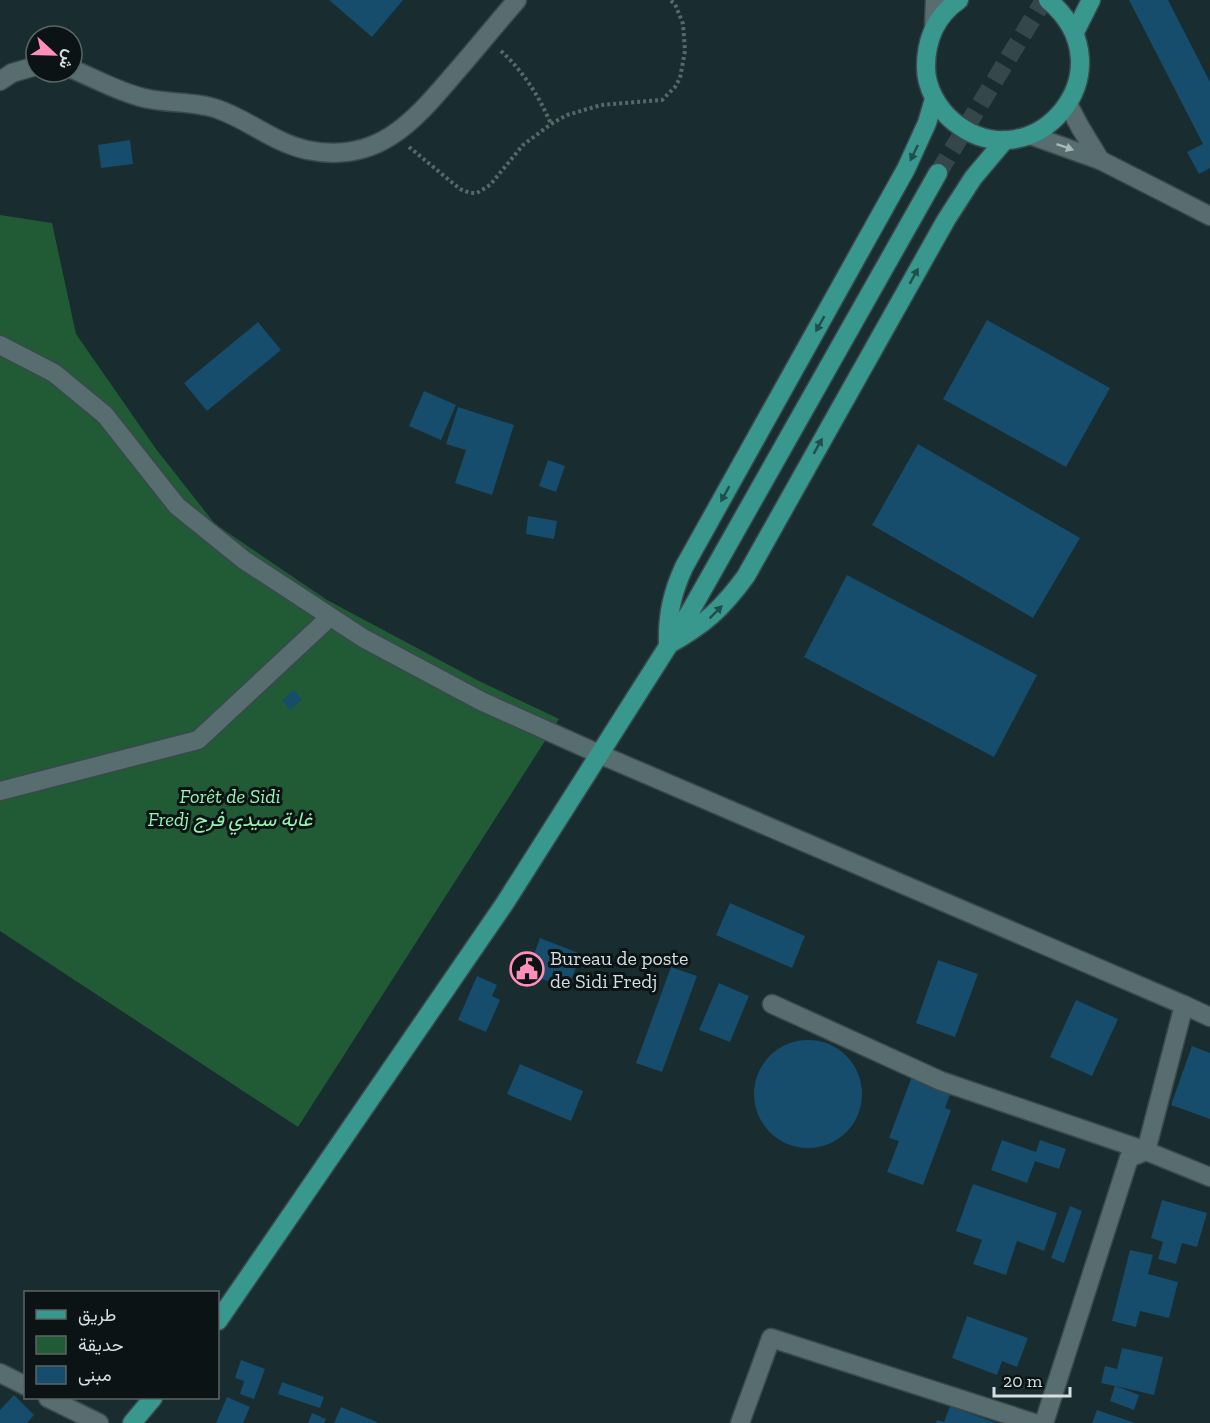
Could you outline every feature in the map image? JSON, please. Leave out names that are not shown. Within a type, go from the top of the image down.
[{"type":"main road","points":[[958,0],[950,6],[934,26],[926,50],[926,75],[934,99],[947,116],[964,130],[984,138],[1005,140],[1030,135],[1052,123],[1068,104],[1078,82],[1081,57],[1075,32],[1062,11],[1048,0]]},
{"type":"main road","points":[[1075,32],[1091,0]]},
{"type":"main road","points":[[669,645],[670,605],[684,567],[906,169],[927,123],[934,99]]},
{"type":"main road","points":[[669,645],[692,632],[713,616],[746,576],[954,206],[973,178],[1005,140]]},
{"type":"main road","points":[[219,1320],[505,903],[669,645],[716,568],[938,172]]},
{"type":"main road","points":[[132,1423],[152,1399]]},
{"type":"street","points":[[84,74],[116,89],[144,98],[216,108],[278,139],[307,150],[339,152],[355,150],[385,140],[399,132],[420,114],[517,0]]},
{"type":"street","points":[[934,26],[935,0]]},
{"type":"street","points":[[0,81],[12,73],[24,70]]},
{"type":"street","points":[[1068,104],[1100,160]]},
{"type":"street","points":[[1030,135],[1100,160],[1210,216]]},
{"type":"street","points":[[0,345],[54,373],[105,415],[177,506],[244,560],[363,639],[481,701],[599,754],[1210,1017]]},
{"type":"street","points":[[0,790],[198,740],[330,617]]},
{"type":"street","points":[[772,1004],[941,1081],[1146,1151],[1210,1177]]},
{"type":"street","points":[[1146,1151],[1184,1005]]},
{"type":"street","points":[[1044,1423],[1129,1158],[1146,1151]]},
{"type":"street","points":[[740,1423],[771,1338],[1034,1423]]},
{"type":"street","points":[[0,1373],[24,1385]]},
{"type":"street","points":[[50,1399],[99,1423]]},
{"type":"path","points":[[399,132],[412,150],[460,189],[477,193],[490,185],[523,145],[551,123],[567,115],[601,105],[618,102],[652,102],[662,100],[669,94],[680,78],[685,51],[683,24],[675,4],[670,0]]},
{"type":"path","points":[[485,38],[521,72],[543,105],[551,123]]},
{"type":"green space","name":"Forêt de Sidi Fredj غابة سيدي فرج","points":[[0,215],[52,223],[76,334],[156,449],[215,524],[327,600],[477,680],[559,719],[298,1127],[0,931]]},
{"type":"building","points":[[329,0],[403,0],[372,37]]},
{"type":"building","points":[[1129,0],[1168,0],[1210,82],[1210,168],[1199,174],[1187,152],[1203,144]]},
{"type":"building","points":[[130,140],[133,164],[101,168],[98,145]]},
{"type":"building","points":[[987,320],[1110,388],[1066,467],[943,399]]},
{"type":"building","points":[[258,322],[281,350],[207,411],[184,383]]},
{"type":"building","points":[[424,391],[456,405],[441,440],[409,426]]},
{"type":"building","points":[[458,407],[514,425],[492,495],[455,483],[466,450],[446,444]]},
{"type":"building","points":[[918,444],[1080,538],[1033,618],[872,525]]},
{"type":"building","points":[[548,460],[565,466],[556,492],[539,486]]},
{"type":"building","points":[[528,516],[557,521],[554,539],[526,534]]},
{"type":"building","points":[[847,575],[1037,675],[994,757],[804,657]]},
{"type":"building","points":[[294,690],[302,699],[290,710],[282,701]]},
{"type":"building","points":[[730,903],[805,936],[792,968],[716,935]]},
{"type":"building","points":[[540,938],[581,954],[568,989],[527,973]]},
{"type":"building","points":[[938,960],[978,974],[955,1037],[916,1023]]},
{"type":"building","points":[[671,967],[697,976],[662,1072],[636,1063]]},
{"type":"building","points":[[477,976],[497,985],[492,996],[500,1000],[486,1032],[458,1020]]},
{"type":"building","points":[[719,983],[749,996],[730,1042],[699,1030]]},
{"type":"building","points":[[1076,1000],[1118,1019],[1092,1076],[1050,1057]]},
{"type":"building","points":[[808,1040],[829,1044],[846,1056],[858,1073],[862,1094],[858,1115],[846,1132],[829,1144],[808,1148],[787,1144],[770,1132],[758,1115],[754,1094],[758,1073],[770,1056],[787,1044]]},
{"type":"building","points":[[1192,1046],[1210,1053],[1210,1119],[1171,1105]]},
{"type":"building","points":[[520,1064],[583,1091],[571,1121],[507,1094]]},
{"type":"building","points":[[914,1071],[953,1086],[945,1108],[951,1110],[923,1185],[887,1172],[899,1141],[889,1138]]},
{"type":"building","points":[[1002,1140],[1036,1152],[1040,1140],[1066,1149],[1059,1169],[1035,1161],[1027,1183],[991,1170]]},
{"type":"building","points":[[973,1184],[1057,1213],[1044,1251],[1017,1241],[1006,1275],[973,1264],[982,1240],[956,1231]]},
{"type":"building","points":[[1162,1200],[1207,1213],[1197,1247],[1182,1243],[1176,1264],[1158,1259],[1163,1242],[1151,1238]]},
{"type":"building","points":[[1070,1206],[1082,1211],[1064,1263],[1051,1258]]},
{"type":"building","points":[[1130,1250],[1153,1255],[1148,1274],[1178,1282],[1169,1318],[1140,1311],[1136,1327],[1112,1321]]},
{"type":"building","points":[[967,1316],[1028,1338],[1017,1367],[1002,1361],[997,1375],[952,1358]]},
{"type":"building","points":[[1122,1348],[1163,1357],[1154,1395],[1116,1386],[1139,1395],[1134,1410],[1110,1401],[1115,1386],[1101,1383],[1105,1366],[1117,1369]]},
{"type":"building","points":[[241,1360],[265,1369],[254,1399],[240,1394],[244,1381],[235,1378]]},
{"type":"building","points":[[282,1382],[324,1397],[320,1408],[278,1394]]},
{"type":"building","points":[[14,1395],[34,1415],[27,1423],[0,1423],[0,1410]]},
{"type":"building","points":[[227,1397],[250,1407],[243,1423],[216,1423]]},
{"type":"building","points":[[950,1406],[996,1423],[936,1423],[937,1420],[944,1422]]},
{"type":"building","points":[[341,1407],[379,1423],[334,1423]]},
{"type":"building","points":[[1097,1410],[1135,1423],[1092,1423]]},
{"type":"building","points":[[312,1413],[326,1419],[324,1423],[308,1423]]},
{"type":"tunnel","points":[[938,173],[1044,0]]},
{"type":"place","name":"Bureau de poste de Sidi Fredj","points":[[527,969]]}]
